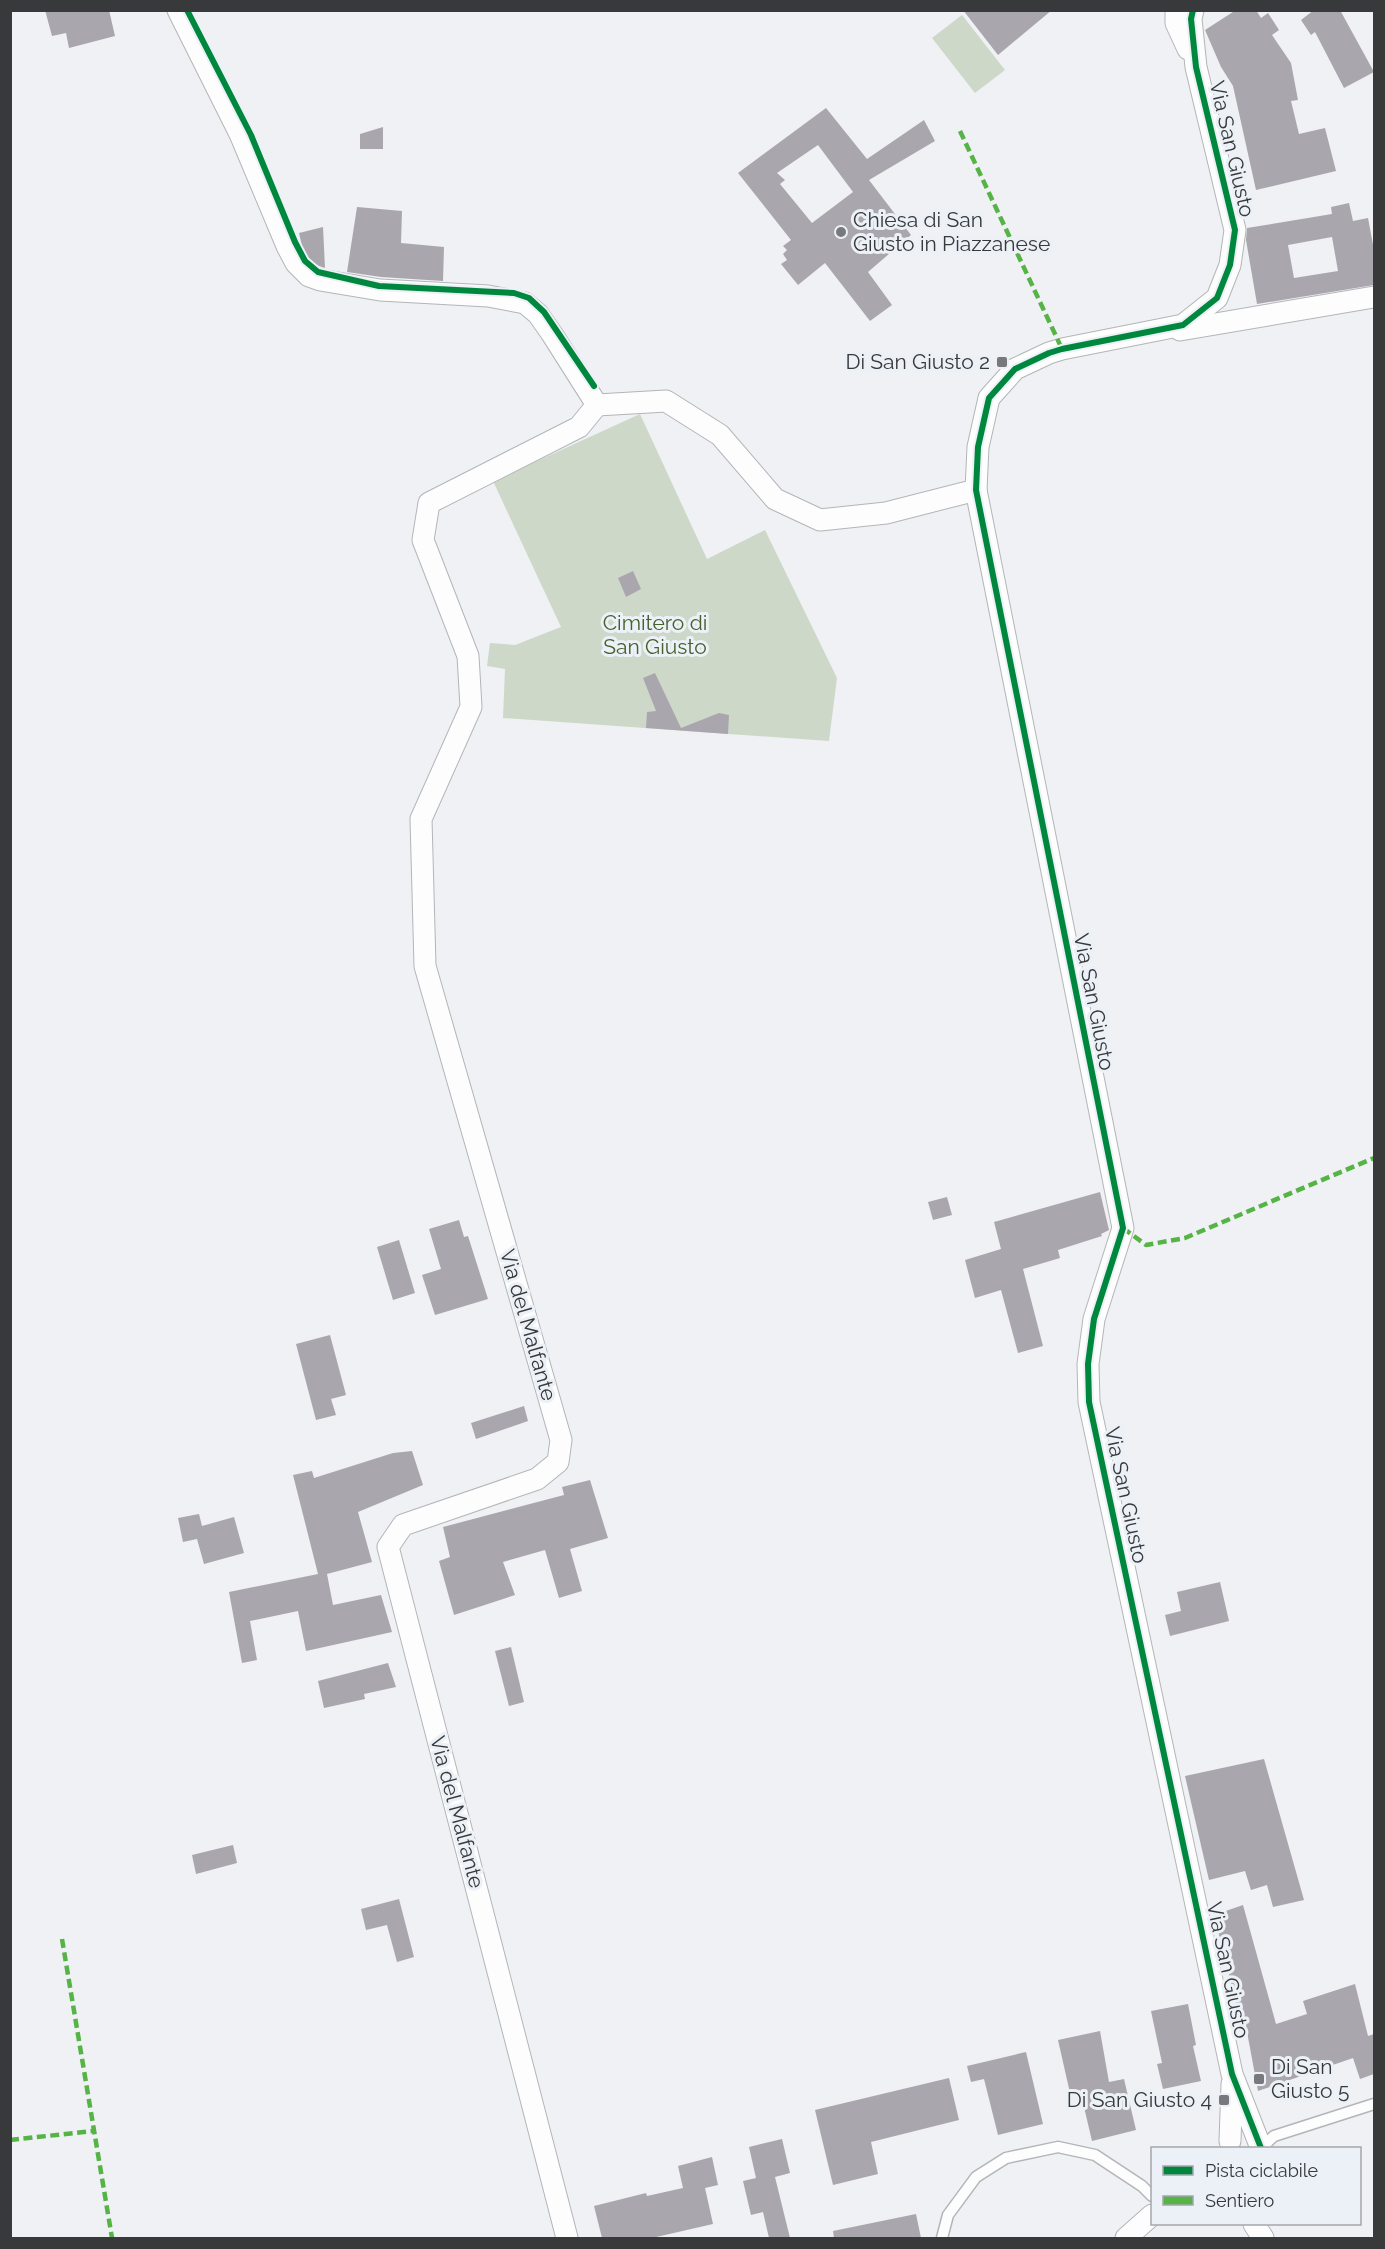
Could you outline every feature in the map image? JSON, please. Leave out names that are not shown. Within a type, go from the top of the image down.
[{"type":"street","points":[[178,10],[240,134],[287,246],[296,263],[309,276],[380,290],[488,296],[525,303],[538,314],[597,405],[666,401],[720,435],[775,499],[820,520],[886,513],[976,490]]},
{"type":"street","name":"Via San Giusto","points":[[1176,10],[1176,22],[1196,67]]},
{"type":"street","name":"Via San Giusto","points":[[1193,10],[1191,19],[1196,67],[1234,230],[1230,265],[1217,298],[1183,325],[1056,351],[1015,369],[989,398],[978,447],[976,490],[1123,1228],[1094,1320],[1088,1364],[1089,1402],[1233,2074],[1261,2147]]},
{"type":"street","points":[[1137,335],[1201,328],[1374,297]]},
{"type":"street","points":[[1217,298],[1257,318]]},
{"type":"street","name":"Via del Malfante","points":[[567,2238],[388,1547],[403,1525],[537,1479],[558,1462],[561,1440],[426,966],[421,819],[471,706],[468,656],[423,540],[429,503],[579,427],[597,405]]},
{"type":"street","name":"Via San Giusto","points":[[1224,2145],[1233,2074]]},
{"type":"street","points":[[1224,2145],[1247,2140],[1259,2147]]},
{"type":"street","points":[[1126,2238],[1151,2216]]},
{"type":"street","points":[[1255,2225],[1263,2238]]},
{"type":"lane","points":[[1262,2147],[1274,2136],[1374,2104]]},
{"type":"lane","points":[[942,2238],[948,2216],[976,2177],[1006,2158],[1058,2147],[1095,2155],[1142,2186],[1151,2195]]},
{"type":"green space","points":[[962,15],[1005,70],[975,93],[932,38]]},
{"type":"green space","name":"Cimitero di San Giusto","points":[[640,414],[707,559],[765,530],[837,678],[829,741],[503,718],[505,669],[487,666],[490,643],[515,645],[561,627],[493,481]]},
{"type":"building","points":[[45,10],[109,10],[115,36],[69,48],[66,33],[52,36]]},
{"type":"building","points":[[963,10],[1052,10],[998,55]]},
{"type":"building","points":[[1236,10],[1256,10],[1261,18],[1268,13],[1279,30],[1272,35],[1291,63],[1298,100],[1291,101],[1299,134],[1325,128],[1336,171],[1256,190],[1233,86],[1221,67],[1205,30]]},
{"type":"building","points":[[1314,10],[1340,10],[1374,72],[1344,88],[1315,32],[1311,35],[1301,20]]},
{"type":"building","points":[[826,108],[867,159],[924,120],[935,141],[869,180],[911,235],[868,272],[892,305],[870,321],[825,263],[798,285],[781,264],[787,260],[783,254],[787,250],[783,246],[791,240],[738,173]],"holes":[[[818,145],[853,192],[812,223],[780,184],[785,180],[777,173]]]},
{"type":"building","points":[[383,127],[383,149],[360,149],[360,134]]},
{"type":"building","points":[[1349,203],[1353,221],[1368,218],[1374,250],[1374,285],[1257,304],[1246,240],[1247,228],[1332,214],[1331,207]],"holes":[[[1332,237],[1338,271],[1294,278],[1288,245]]]},
{"type":"building","points":[[357,207],[402,211],[401,243],[444,247],[443,281],[381,277],[347,272]]},
{"type":"building","points":[[323,227],[325,268],[316,265],[308,257],[299,233]]},
{"type":"building","points":[[633,571],[641,589],[626,597],[618,578]]},
{"type":"building","points":[[655,673],[681,728],[719,713],[729,715],[728,734],[646,728],[647,712],[656,711],[643,678]]},
{"type":"building","points":[[1100,1192],[1109,1230],[1101,1234],[1102,1236],[1058,1250],[1060,1258],[1023,1269],[1043,1346],[1018,1353],[1001,1290],[975,1298],[965,1260],[1001,1249],[994,1222]]},
{"type":"building","points":[[947,1197],[952,1215],[933,1220],[928,1202]]},
{"type":"building","points":[[459,1220],[464,1237],[468,1236],[488,1299],[435,1315],[422,1275],[441,1269],[429,1229]]},
{"type":"building","points":[[399,1240],[415,1293],[393,1300],[377,1247]]},
{"type":"building","points":[[330,1335],[346,1395],[331,1399],[336,1415],[316,1420],[296,1344]]},
{"type":"building","points":[[524,1406],[528,1421],[476,1439],[471,1423]]},
{"type":"building","points":[[412,1451],[423,1485],[358,1512],[372,1562],[327,1574],[333,1605],[381,1595],[392,1632],[306,1651],[298,1611],[250,1621],[257,1660],[242,1663],[229,1592],[318,1574],[293,1475],[312,1471],[314,1478],[393,1453]]},
{"type":"building","points":[[590,1480],[608,1538],[570,1549],[582,1591],[559,1598],[545,1550],[503,1562],[515,1595],[454,1615],[439,1561],[450,1557],[443,1527],[564,1495],[562,1487]]},
{"type":"building","points":[[199,1514],[202,1526],[234,1517],[244,1553],[204,1564],[197,1539],[183,1542],[178,1518]]},
{"type":"building","points":[[1220,1582],[1229,1621],[1170,1636],[1165,1615],[1181,1611],[1177,1592]]},
{"type":"building","points":[[511,1647],[524,1702],[509,1706],[495,1651]]},
{"type":"building","points":[[388,1663],[396,1687],[364,1694],[365,1699],[324,1708],[318,1681]]},
{"type":"building","points":[[1264,1759],[1304,1900],[1273,1907],[1267,1885],[1251,1890],[1245,1871],[1209,1880],[1185,1776]]},
{"type":"building","points":[[233,1845],[237,1863],[196,1874],[192,1855]]},
{"type":"building","points":[[399,1899],[414,1957],[397,1962],[387,1925],[366,1930],[361,1909]]},
{"type":"building","points":[[1243,1905],[1276,2024],[1307,2014],[1303,2001],[1355,1984],[1368,2036],[1374,2034],[1374,2074],[1360,2079],[1353,2058],[1258,2091],[1245,2021],[1241,2022],[1214,1915]]},
{"type":"building","points":[[1188,2004],[1196,2045],[1193,2046],[1201,2081],[1163,2089],[1157,2064],[1162,2063],[1151,2011]]},
{"type":"building","points":[[1100,2031],[1109,2082],[1124,2079],[1136,2130],[1092,2141],[1080,2090],[1070,2093],[1058,2040]]},
{"type":"building","points":[[1026,2052],[1043,2124],[998,2135],[984,2079],[971,2082],[967,2066]]},
{"type":"building","points":[[949,2078],[959,2120],[871,2142],[878,2174],[833,2185],[815,2110]]},
{"type":"building","points":[[782,2139],[790,2173],[775,2177],[790,2238],[769,2238],[763,2212],[751,2215],[743,2181],[756,2178],[749,2147]]},
{"type":"building","points":[[712,2157],[718,2185],[705,2188],[713,2224],[652,2238],[602,2238],[594,2206],[646,2193],[647,2196],[683,2188],[678,2166]]},
{"type":"building","points":[[916,2214],[921,2238],[834,2238],[833,2231]]},
{"type":"marked path","points":[[960,131],[1062,349]]},
{"type":"marked path","points":[[1123,1228],[1146,1245],[1185,1238],[1374,1158]]},
{"type":"marked path","points":[[62,1939],[112,2238]]},
{"type":"marked path","points":[[10,2140],[93,2131]]},
{"type":"cycle path","points":[[187,10],[251,135],[305,261],[318,272],[379,286],[514,293],[529,298],[544,312],[594,386]]},
{"type":"cycle path","points":[[1193,10],[1191,19],[1196,67],[1235,230],[1230,265],[1217,298],[1183,325],[1062,349],[1015,369],[989,398],[978,447],[976,490],[1123,1228],[1094,1319],[1088,1364],[1089,1402],[1232,2074],[1261,2147]]},
{"type":"place","name":"Chiesa di San Giusto in Piazzanese","points":[[841,232]]},
{"type":"place","name":"Di San Giusto 2","points":[[1002,362]]},
{"type":"place","name":"Di San Giusto 5","points":[[1259,2079]]},
{"type":"place","name":"Di San Giusto 4","points":[[1224,2100]]}]
